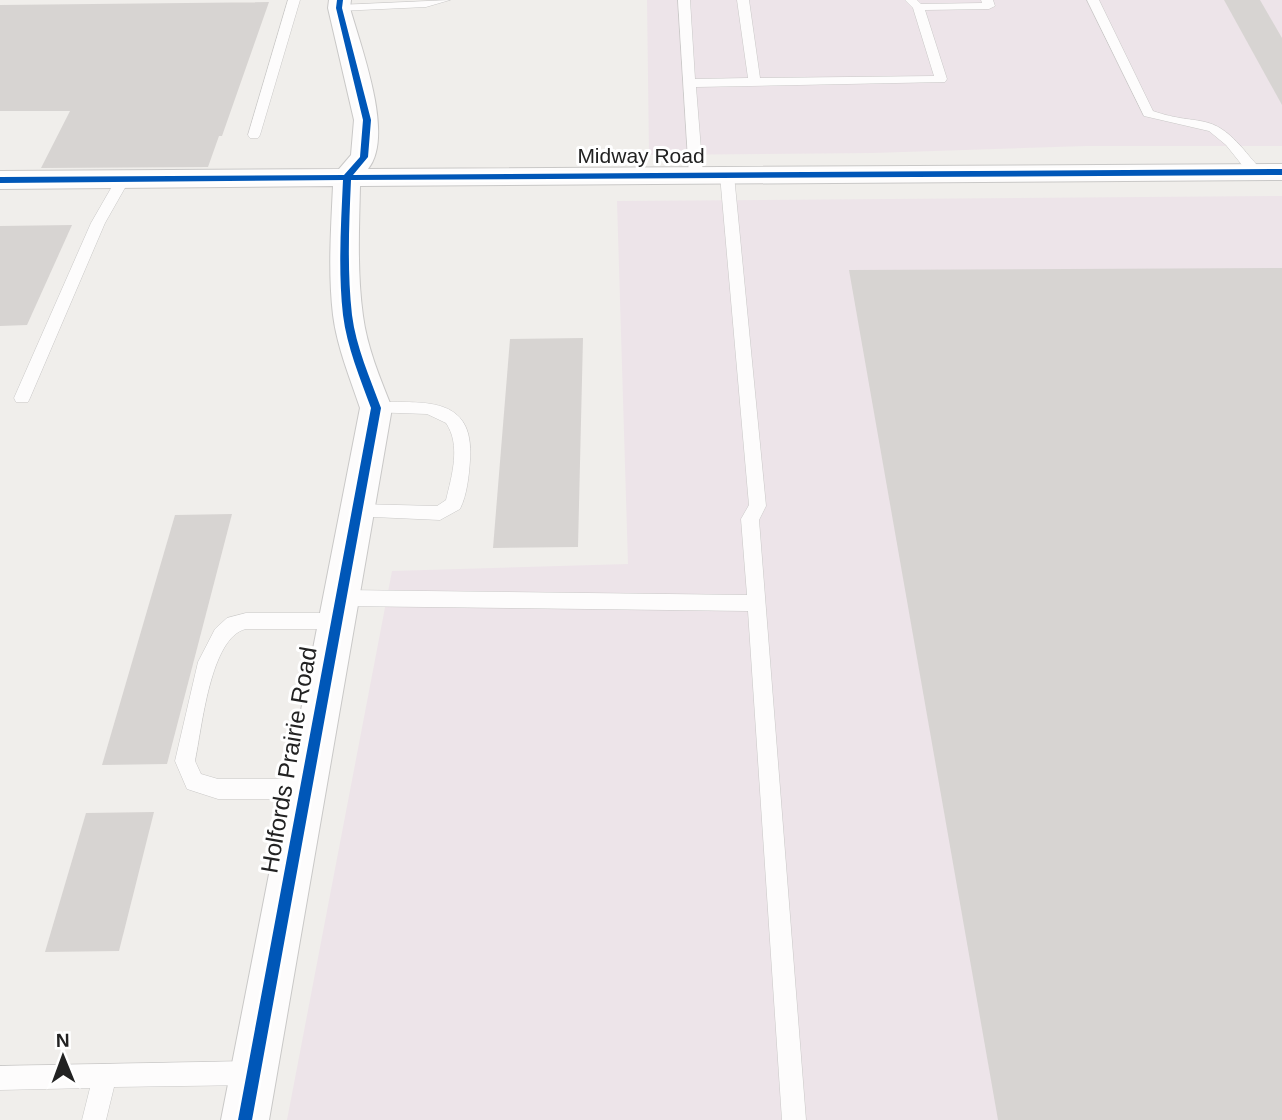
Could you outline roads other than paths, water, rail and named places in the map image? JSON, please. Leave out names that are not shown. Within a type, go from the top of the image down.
[{"type":"street","points":[[340,4],[367,120],[364,157],[347,177],[344,254],[348,317],[358,359],[376,408]]},
{"type":"street","name":"Midway Road","points":[[0,180],[1282,172]]},
{"type":"street","name":"Holfords Prairie Road","points":[[245,1120],[376,408]]},
{"type":"lane","points":[[254,135],[294,0]]},
{"type":"lane","points":[[340,4],[426,4],[444,0]]},
{"type":"lane","points":[[684,0],[696,175]]},
{"type":"lane","points":[[743,0],[754,82]]},
{"type":"lane","points":[[689,83],[941,79],[915,3],[989,6],[987,0]]},
{"type":"lane","points":[[1093,0],[1148,113],[1160,118],[1212,127],[1225,137],[1255,172]]},
{"type":"lane","points":[[727,175],[758,506],[750,519],[794,1120]]},
{"type":"lane","points":[[22,398],[98,223],[124,179]]},
{"type":"lane","points":[[357,511],[440,513],[454,504],[464,446],[454,421],[439,410],[376,408]]},
{"type":"lane","points":[[304,789],[218,789],[194,782],[185,761],[207,662],[221,635],[233,624],[339,609],[756,603]]},
{"type":"lane","points":[[0,1078],[253,1073]]},
{"type":"lane","points":[[94,1120],[105,1076]]}]
